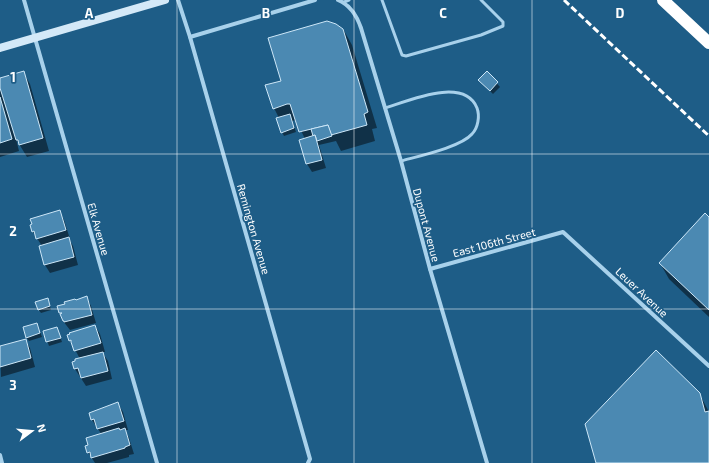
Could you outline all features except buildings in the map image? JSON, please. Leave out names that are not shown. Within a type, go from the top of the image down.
[{"type":"highway","points":[[663,0],[709,43]]},
{"type":"street","name":"Elk Avenue","points":[[24,0],[157,463]]},
{"type":"street","points":[[0,48],[165,0]]},
{"type":"street","name":"Remington Avenue","points":[[178,0],[190,37],[310,459],[308,463]]},
{"type":"street","points":[[190,37],[315,0]]},
{"type":"street","points":[[338,0],[344,2]]},
{"type":"street","name":"Dupont Avenue","points":[[344,2],[358,19],[401,161],[430,269],[487,463]]},
{"type":"street","name":"East 106th Street","points":[[430,269],[564,232]]},
{"type":"street","name":"Leuer Avenue","points":[[564,232],[709,366]]},
{"type":"street","points":[[0,455],[2,463]]},
{"type":"lane","points":[[344,2],[349,0]]},
{"type":"lane","points":[[382,0],[402,55],[406,56],[481,35],[503,26],[503,22],[481,0]]},
{"type":"lane","points":[[385,108],[431,94],[447,92],[460,93],[472,99],[478,109],[478,120],[473,134],[448,147],[401,161]]},
{"type":"railway","points":[[564,0],[709,136]]}]
